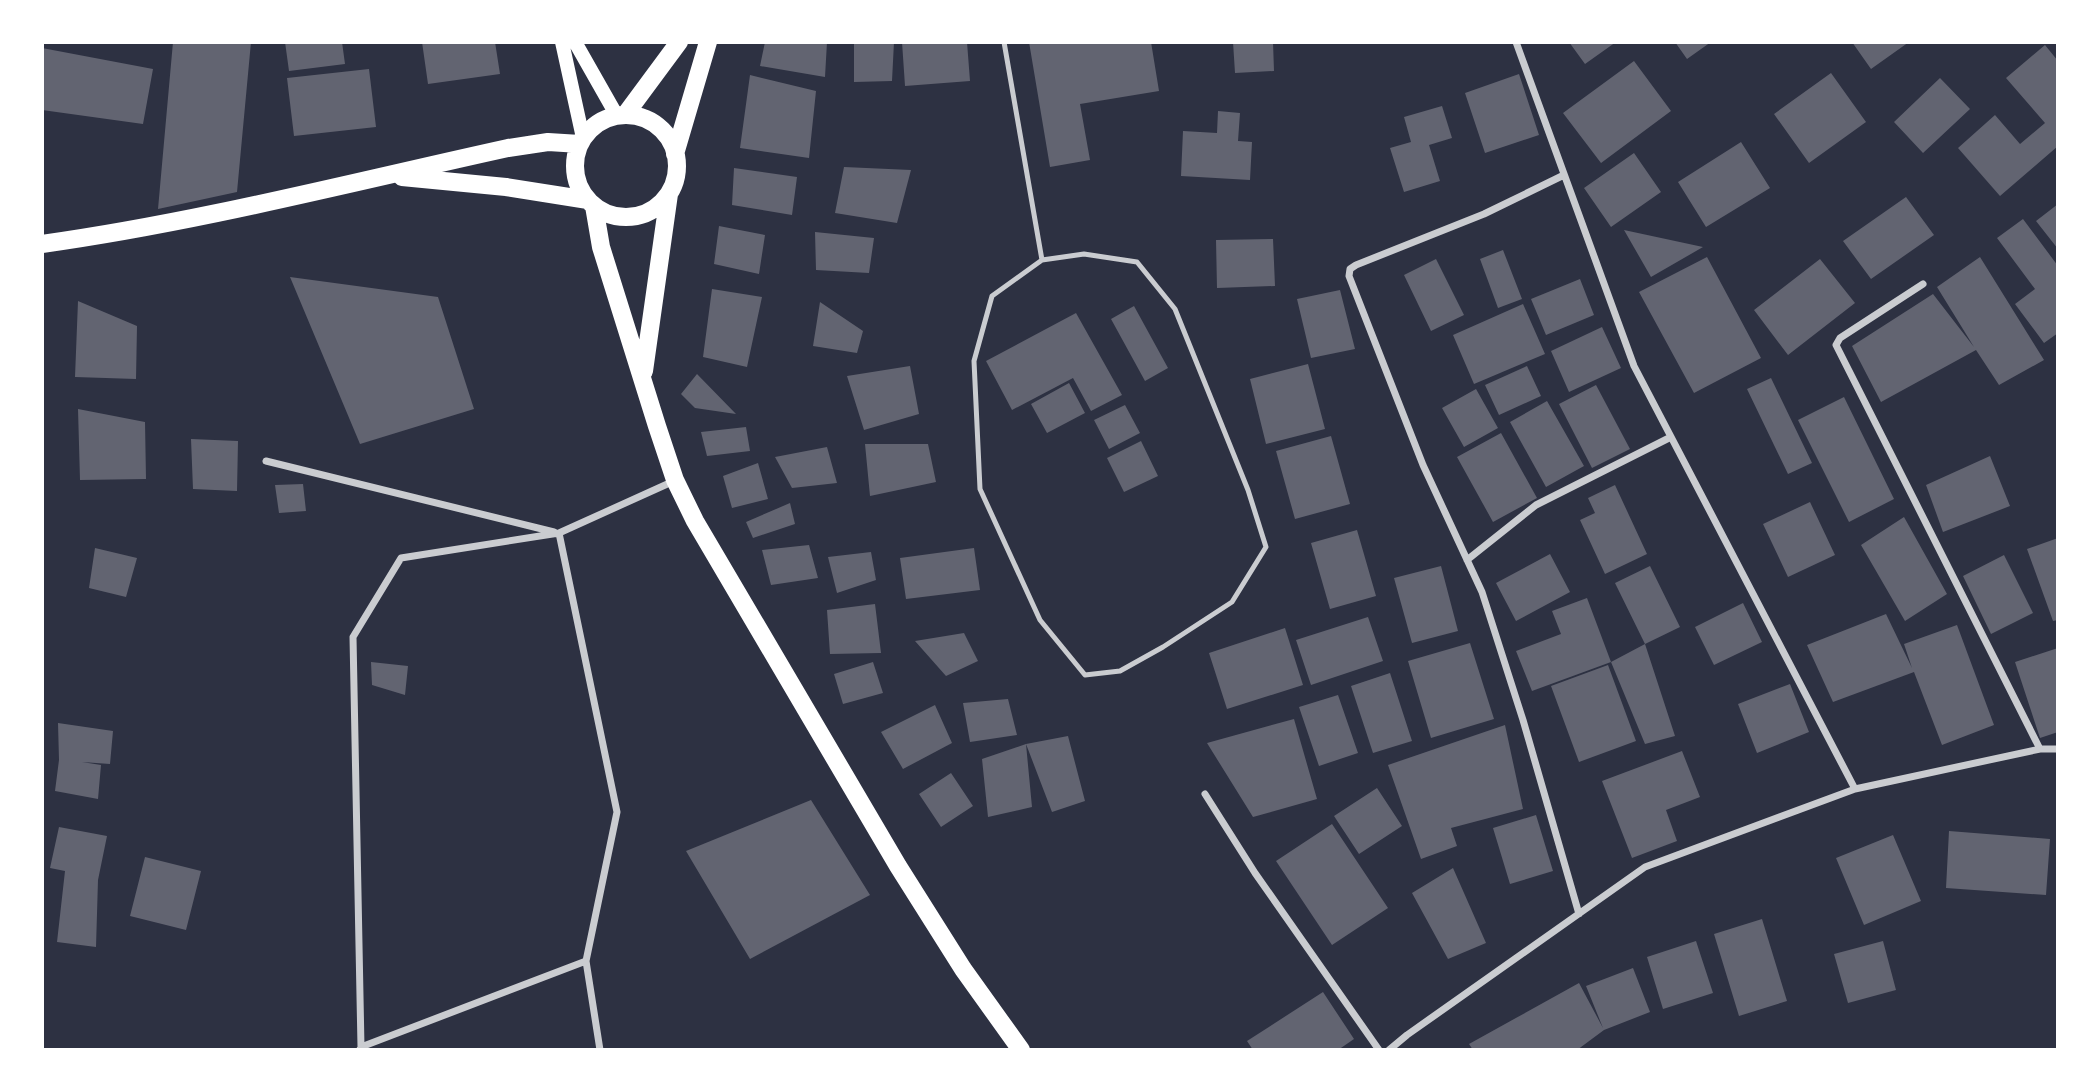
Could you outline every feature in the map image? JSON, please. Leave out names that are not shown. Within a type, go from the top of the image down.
[{"type":"main road","points":[[562,42],[581,141],[575,173],[582,192],[591,203],[607,214],[635,217],[661,204],[670,192],[675,180],[676,154],[708,42]]},
{"type":"main road","points":[[575,42],[621,115]]},
{"type":"main road","points":[[621,115],[679,42]]},
{"type":"main road","points":[[42,244],[144,227],[508,148],[548,142],[581,141],[597,123],[621,115],[651,122],[670,141],[676,154]]},
{"type":"main road","points":[[381,176],[506,187],[591,203]]},
{"type":"main road","points":[[643,377],[670,192]]},
{"type":"main road","points":[[591,203],[601,247],[675,480],[719,565],[898,866],[963,969],[1021,1050]]},
{"type":"street","points":[[1516,42],[1634,366],[1855,789]]},
{"type":"street","points":[[1564,175],[1484,214],[1350,269],[1349,276],[1423,465],[1482,592],[1523,720],[1579,914]]},
{"type":"street","points":[[1923,284],[1840,338],[1836,345],[2040,749]]},
{"type":"street","points":[[1467,560],[1536,505],[1671,438]]},
{"type":"street","points":[[266,461],[559,533]]},
{"type":"street","points":[[586,961],[360,1048],[353,637],[401,558],[559,533],[675,480]]},
{"type":"street","points":[[559,533],[617,812],[586,961],[600,1050]]},
{"type":"street","points":[[1389,1050],[1645,867],[1855,789],[2040,749],[2058,749]]},
{"type":"street","points":[[1205,794],[1255,873],[1378,1050]]},
{"type":"lane","points":[[1004,42],[1042,260]]},
{"type":"lane","points":[[1084,254],[1137,262],[1175,309],[1248,490],[1266,547],[1232,602],[1163,647],[1120,671],[1085,675],[1040,620],[980,489],[974,361],[992,296],[1042,260],[1084,254]]},
{"type":"building","points":[[173,42],[251,42],[237,192],[158,209]]},
{"type":"building","points":[[285,42],[342,42],[345,64],[289,71]]},
{"type":"building","points":[[422,42],[495,42],[500,74],[428,84]]},
{"type":"building","points":[[765,42],[827,42],[825,77],[760,66]]},
{"type":"building","points":[[854,42],[894,42],[892,81],[854,82]]},
{"type":"building","points":[[902,42],[967,42],[970,81],[905,86]]},
{"type":"building","points":[[1029,42],[1151,42],[1159,91],[1080,104],[1090,160],[1050,167]]},
{"type":"building","points":[[1233,42],[1273,42],[1274,71],[1235,73]]},
{"type":"building","points":[[1569,42],[1616,42],[1585,64]]},
{"type":"building","points":[[1675,42],[1711,42],[1687,59]]},
{"type":"building","points":[[1852,42],[1909,42],[1871,69]]},
{"type":"building","points":[[2045,45],[2058,61],[2058,146],[2000,196],[1958,148],[1995,115],[2020,144],[2045,123],[2006,78]]},
{"type":"building","points":[[42,48],[153,69],[143,124],[42,110]]},
{"type":"building","points":[[1634,61],[1671,111],[1601,163],[1563,113]]},
{"type":"building","points":[[369,69],[376,127],[294,136],[287,78]]},
{"type":"building","points":[[1831,73],[1866,122],[1809,163],[1774,114]]},
{"type":"building","points":[[1519,74],[1539,135],[1485,153],[1465,93]]},
{"type":"building","points":[[750,75],[816,91],[809,158],[740,148]]},
{"type":"building","points":[[1940,78],[1970,109],[1923,153],[1894,122]]},
{"type":"building","points":[[1442,106],[1452,138],[1429,145],[1440,181],[1404,192],[1390,148],[1411,142],[1404,117]]},
{"type":"building","points":[[1218,111],[1240,113],[1238,141],[1252,142],[1250,180],[1181,176],[1183,131],[1217,133]]},
{"type":"building","points":[[1741,142],[1770,188],[1706,227],[1678,182]]},
{"type":"building","points":[[1634,153],[1661,192],[1611,227],[1584,188]]},
{"type":"building","points":[[844,167],[911,170],[897,223],[835,213]]},
{"type":"building","points":[[734,168],[797,177],[792,215],[732,205]]},
{"type":"building","points":[[1906,197],[1934,235],[1871,279],[1843,241]]},
{"type":"building","points":[[2058,204],[2058,249],[2036,221]]},
{"type":"building","points":[[2023,219],[2058,266],[2058,333],[2044,343],[2015,304],[2035,289],[1997,238]]},
{"type":"building","points":[[719,226],[765,235],[759,274],[714,264]]},
{"type":"building","points":[[1624,230],[1703,247],[1651,277]]},
{"type":"building","points":[[815,232],[874,238],[869,273],[816,270]]},
{"type":"building","points":[[1273,239],[1275,286],[1217,288],[1216,240]]},
{"type":"building","points":[[1503,250],[1522,299],[1498,308],[1480,259]]},
{"type":"building","points":[[1707,257],[1761,358],[1694,393],[1639,292]]},
{"type":"building","points":[[1980,257],[2044,360],[1999,385],[1976,350],[1881,402],[1852,346],[1933,294],[1974,347],[1937,287]]},
{"type":"building","points":[[1436,259],[1464,315],[1431,331],[1404,275]]},
{"type":"building","points":[[1820,259],[1855,303],[1788,355],[1754,310]]},
{"type":"building","points":[[290,277],[438,297],[474,409],[360,444]]},
{"type":"building","points":[[1580,279],[1594,315],[1546,335],[1531,299]]},
{"type":"building","points":[[712,289],[762,297],[747,367],[703,357]]},
{"type":"building","points":[[1340,290],[1355,349],[1311,358],[1297,299]]},
{"type":"building","points":[[78,301],[137,326],[136,379],[75,377]]},
{"type":"building","points":[[820,302],[863,331],[857,353],[813,346]]},
{"type":"building","points":[[1523,304],[1545,354],[1474,384],[1453,335]]},
{"type":"building","points":[[1134,306],[1168,368],[1145,381],[1111,319]]},
{"type":"building","points":[[1076,313],[1122,395],[1091,411],[1073,378],[1012,410],[986,361]]},
{"type":"building","points":[[1602,327],[1621,368],[1569,392],[1551,351]]},
{"type":"building","points":[[1308,364],[1325,429],[1266,444],[1250,379]]},
{"type":"building","points":[[910,366],[919,414],[864,430],[847,376]]},
{"type":"building","points":[[1527,366],[1541,396],[1499,415],[1485,385]]},
{"type":"building","points":[[697,374],[736,414],[695,408],[681,394]]},
{"type":"building","points":[[1771,378],[1812,463],[1788,474],[1747,389]]},
{"type":"building","points":[[1069,383],[1085,413],[1047,433],[1031,404]]},
{"type":"building","points":[[1596,385],[1630,449],[1592,468],[1559,404]]},
{"type":"building","points":[[1476,389],[1498,428],[1464,447],[1442,408]]},
{"type":"building","points":[[1844,397],[1894,499],[1849,522],[1798,420]]},
{"type":"building","points":[[1547,401],[1584,466],[1546,487],[1510,422]]},
{"type":"building","points":[[1125,405],[1140,433],[1109,449],[1094,420]]},
{"type":"building","points":[[78,409],[145,422],[146,479],[80,480]]},
{"type":"building","points":[[746,427],[750,451],[707,456],[701,432]]},
{"type":"building","points":[[1501,433],[1537,498],[1493,522],[1457,457]]},
{"type":"building","points":[[1331,436],[1350,504],[1295,519],[1276,451]]},
{"type":"building","points":[[191,439],[238,441],[237,491],[193,489]]},
{"type":"building","points":[[1141,441],[1158,476],[1124,492],[1107,458]]},
{"type":"building","points":[[865,444],[928,444],[936,482],[870,496]]},
{"type":"building","points":[[827,447],[837,483],[792,488],[775,457]]},
{"type":"building","points":[[1990,456],[2010,506],[1943,532],[1926,485]]},
{"type":"building","points":[[758,463],[768,499],[732,508],[723,476]]},
{"type":"building","points":[[303,484],[306,511],[279,513],[275,485]]},
{"type":"building","points":[[1615,485],[1647,554],[1605,574],[1580,520],[1595,513],[1588,498]]},
{"type":"building","points":[[1810,502],[1835,555],[1788,577],[1763,524]]},
{"type":"building","points":[[790,503],[795,524],[753,538],[746,522]]},
{"type":"building","points":[[1904,517],[1947,594],[1905,621],[1861,545]]},
{"type":"building","points":[[1357,530],[1376,596],[1330,609],[1311,543]]},
{"type":"building","points":[[2058,538],[2058,620],[2053,621],[2027,549]]},
{"type":"building","points":[[809,545],[818,578],[771,585],[762,550]]},
{"type":"building","points":[[95,548],[137,558],[126,597],[89,588]]},
{"type":"building","points":[[974,548],[980,590],[906,599],[900,558]]},
{"type":"building","points":[[871,552],[876,580],[837,593],[828,557]]},
{"type":"building","points":[[1550,554],[1570,592],[1516,621],[1496,583]]},
{"type":"building","points":[[2004,555],[2033,613],[1991,634],[1963,576]]},
{"type":"building","points":[[1441,566],[1458,631],[1412,643],[1394,578]]},
{"type":"building","points":[[1650,566],[1680,627],[1645,644],[1615,583]]},
{"type":"building","points":[[1587,598],[1611,662],[1532,691],[1516,651],[1561,634],[1552,611]]},
{"type":"building","points":[[1743,603],[1762,642],[1714,665],[1695,627]]},
{"type":"building","points":[[875,604],[881,653],[830,654],[827,610]]},
{"type":"building","points":[[1886,614],[1912,668],[1904,644],[1957,625],[1994,725],[1942,745],[1914,672],[1833,702],[1807,645]]},
{"type":"building","points":[[1368,617],[1383,661],[1311,685],[1296,640]]},
{"type":"building","points":[[1285,628],[1303,685],[1227,709],[1209,653]]},
{"type":"building","points":[[964,633],[978,661],[946,676],[915,641]]},
{"type":"building","points":[[1470,643],[1494,719],[1431,738],[1408,661]]},
{"type":"building","points":[[1645,644],[1675,736],[1645,744],[1611,662]]},
{"type":"building","points":[[2058,648],[2058,732],[2040,738],[2015,662]]},
{"type":"building","points":[[371,662],[408,666],[405,695],[372,685]]},
{"type":"building","points":[[873,662],[883,693],[843,704],[834,674]]},
{"type":"building","points":[[1608,665],[1636,741],[1579,762],[1551,686]]},
{"type":"building","points":[[1390,673],[1412,741],[1373,753],[1351,686]]},
{"type":"building","points":[[1790,684],[1809,732],[1757,753],[1738,704]]},
{"type":"building","points":[[1338,695],[1358,753],[1319,766],[1299,707]]},
{"type":"building","points":[[1008,699],[1017,735],[970,742],[963,703]]},
{"type":"building","points":[[935,705],[952,743],[903,769],[881,732]]},
{"type":"building","points":[[1294,719],[1317,799],[1253,817],[1207,743]]},
{"type":"building","points":[[58,723],[113,731],[110,764],[82,762],[101,765],[98,799],[55,791],[59,760]]},
{"type":"building","points":[[1505,725],[1523,809],[1451,828],[1457,846],[1421,859],[1388,765]]},
{"type":"building","points":[[1068,736],[1085,801],[1052,812],[1026,744]]},
{"type":"building","points":[[1026,744],[1032,807],[988,817],[982,759]]},
{"type":"building","points":[[1682,751],[1700,797],[1666,810],[1677,841],[1632,858],[1602,781]]},
{"type":"building","points":[[951,773],[973,806],[941,827],[919,794]]},
{"type":"building","points":[[1377,788],[1402,826],[1359,854],[1334,816]]},
{"type":"building","points":[[811,800],[870,895],[750,959],[686,851]]},
{"type":"building","points":[[1536,815],[1553,871],[1510,884],[1493,828]]},
{"type":"building","points":[[1332,824],[1388,908],[1332,945],[1276,861]]},
{"type":"building","points":[[59,827],[107,836],[98,880],[96,947],[57,942],[65,871],[50,868]]},
{"type":"building","points":[[1949,831],[2050,839],[2046,895],[1946,888]]},
{"type":"building","points":[[1893,835],[1921,901],[1864,925],[1836,858]]},
{"type":"building","points":[[145,857],[201,871],[186,930],[130,916]]},
{"type":"building","points":[[1453,868],[1486,943],[1448,959],[1412,893]]},
{"type":"building","points":[[1762,919],[1787,1001],[1739,1016],[1714,934]]},
{"type":"building","points":[[1696,941],[1713,993],[1663,1009],[1647,957]]},
{"type":"building","points":[[1883,941],[1896,990],[1848,1003],[1834,954]]},
{"type":"building","points":[[1633,968],[1650,1012],[1604,1030],[1577,1050],[1473,1050],[1469,1044],[1579,983],[1603,1028],[1586,986]]},
{"type":"building","points":[[1323,992],[1354,1039],[1338,1050],[1253,1050],[1247,1041]]}]
